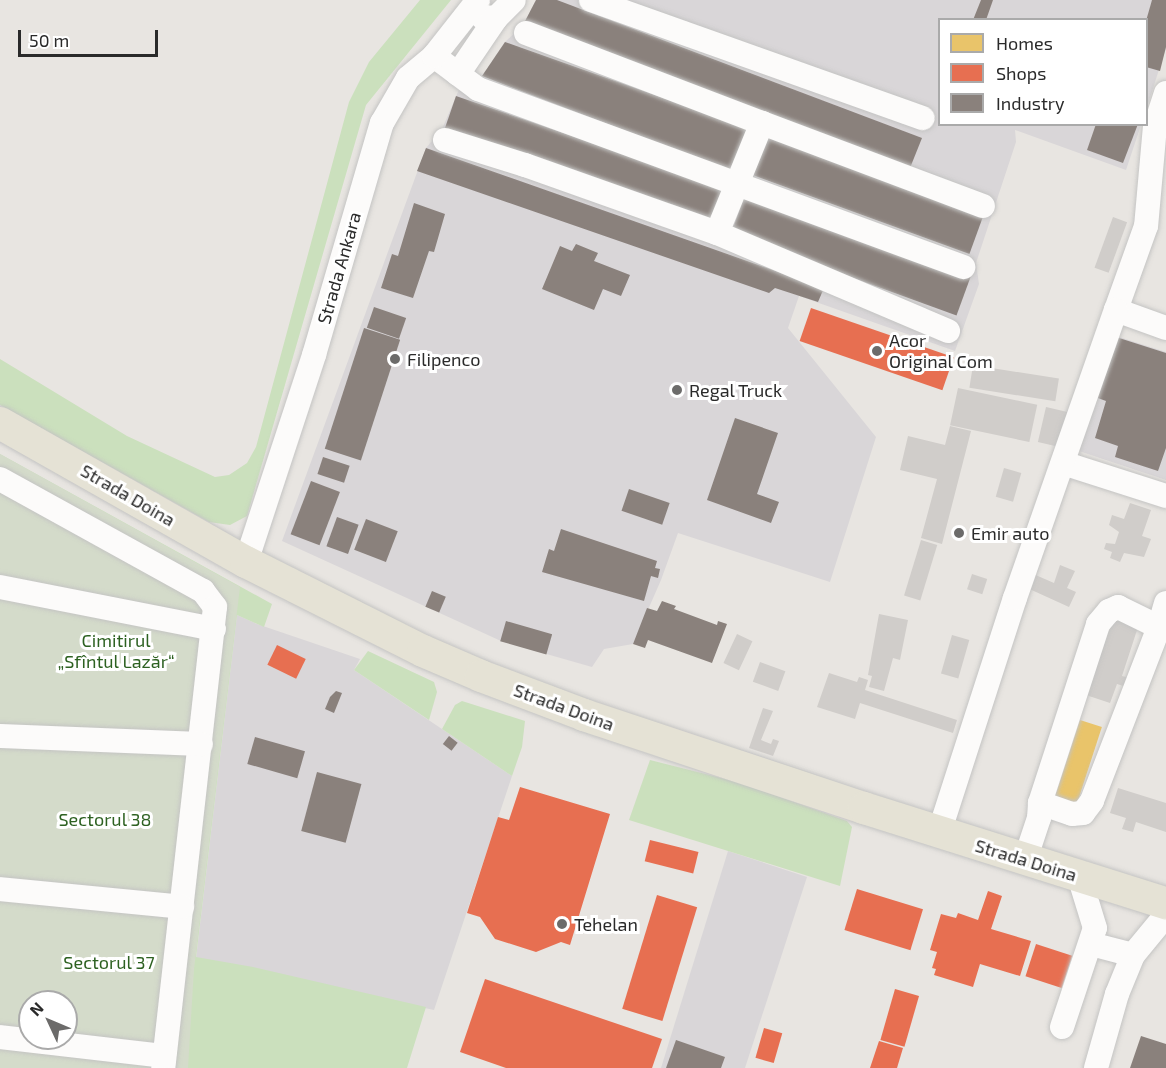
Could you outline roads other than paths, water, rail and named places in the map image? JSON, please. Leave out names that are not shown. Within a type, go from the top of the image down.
[{"type":"main road","name":"Strada Doina","points":[[0,423],[246,562],[423,651],[481,676],[584,715],[939,833],[1166,903]]},
{"type":"street","points":[[458,74],[496,18],[514,0]]},
{"type":"street","points":[[591,0],[923,118]]},
{"type":"street","points":[[471,8],[496,18]]},
{"type":"street","name":"Strada Ankara","points":[[246,562],[314,355],[382,123],[408,78],[434,56],[471,8]]},
{"type":"street","points":[[526,33],[983,206]]},
{"type":"street","points":[[434,56],[478,89],[963,267]]},
{"type":"street","points":[[939,833],[1015,598],[1116,310],[1156,229],[1153,144],[1166,93]]},
{"type":"street","points":[[717,233],[762,123]]},
{"type":"street","points":[[445,140],[525,165],[717,233],[948,331]]},
{"type":"street","points":[[1116,310],[1166,328]]},
{"type":"street","points":[[1063,463],[1166,496]]},
{"type":"street","points":[[0,479],[208,595],[215,607],[164,1062],[0,1037]]},
{"type":"street","points":[[0,587],[214,629]]},
{"type":"street","points":[[1040,803],[1072,814],[1083,813],[1088,808],[1162,629],[1166,603]]},
{"type":"street","points":[[1024,860],[1039,818],[1040,803],[1103,617],[1118,607],[1162,629]]},
{"type":"street","points":[[0,736],[201,744]]},
{"type":"street","points":[[1062,1027],[1095,928],[1079,876]]},
{"type":"street","points":[[0,888],[182,907]]},
{"type":"street","points":[[1095,1068],[1117,994],[1133,955],[1166,915]]},
{"type":"street","points":[[1091,944],[1133,955]]},
{"type":"place","name":"Acor Original Com","points":[[877,351]]},
{"type":"place","name":"Filipenco","points":[[395,359]]},
{"type":"place","name":"Regal Truck","points":[[677,390]]},
{"type":"place","name":"Emir auto","points":[[959,533]]},
{"type":"place","name":"Tehelan","points":[[562,924]]},
{"type":"park label","name":"Cimitirul „Sfîntul Lazăr“","points":[[116,651]]},
{"type":"park label","name":"Sectorul 38","points":[[105,819]]},
{"type":"park label","name":"Sectorul 37","points":[[109,962]]}]
